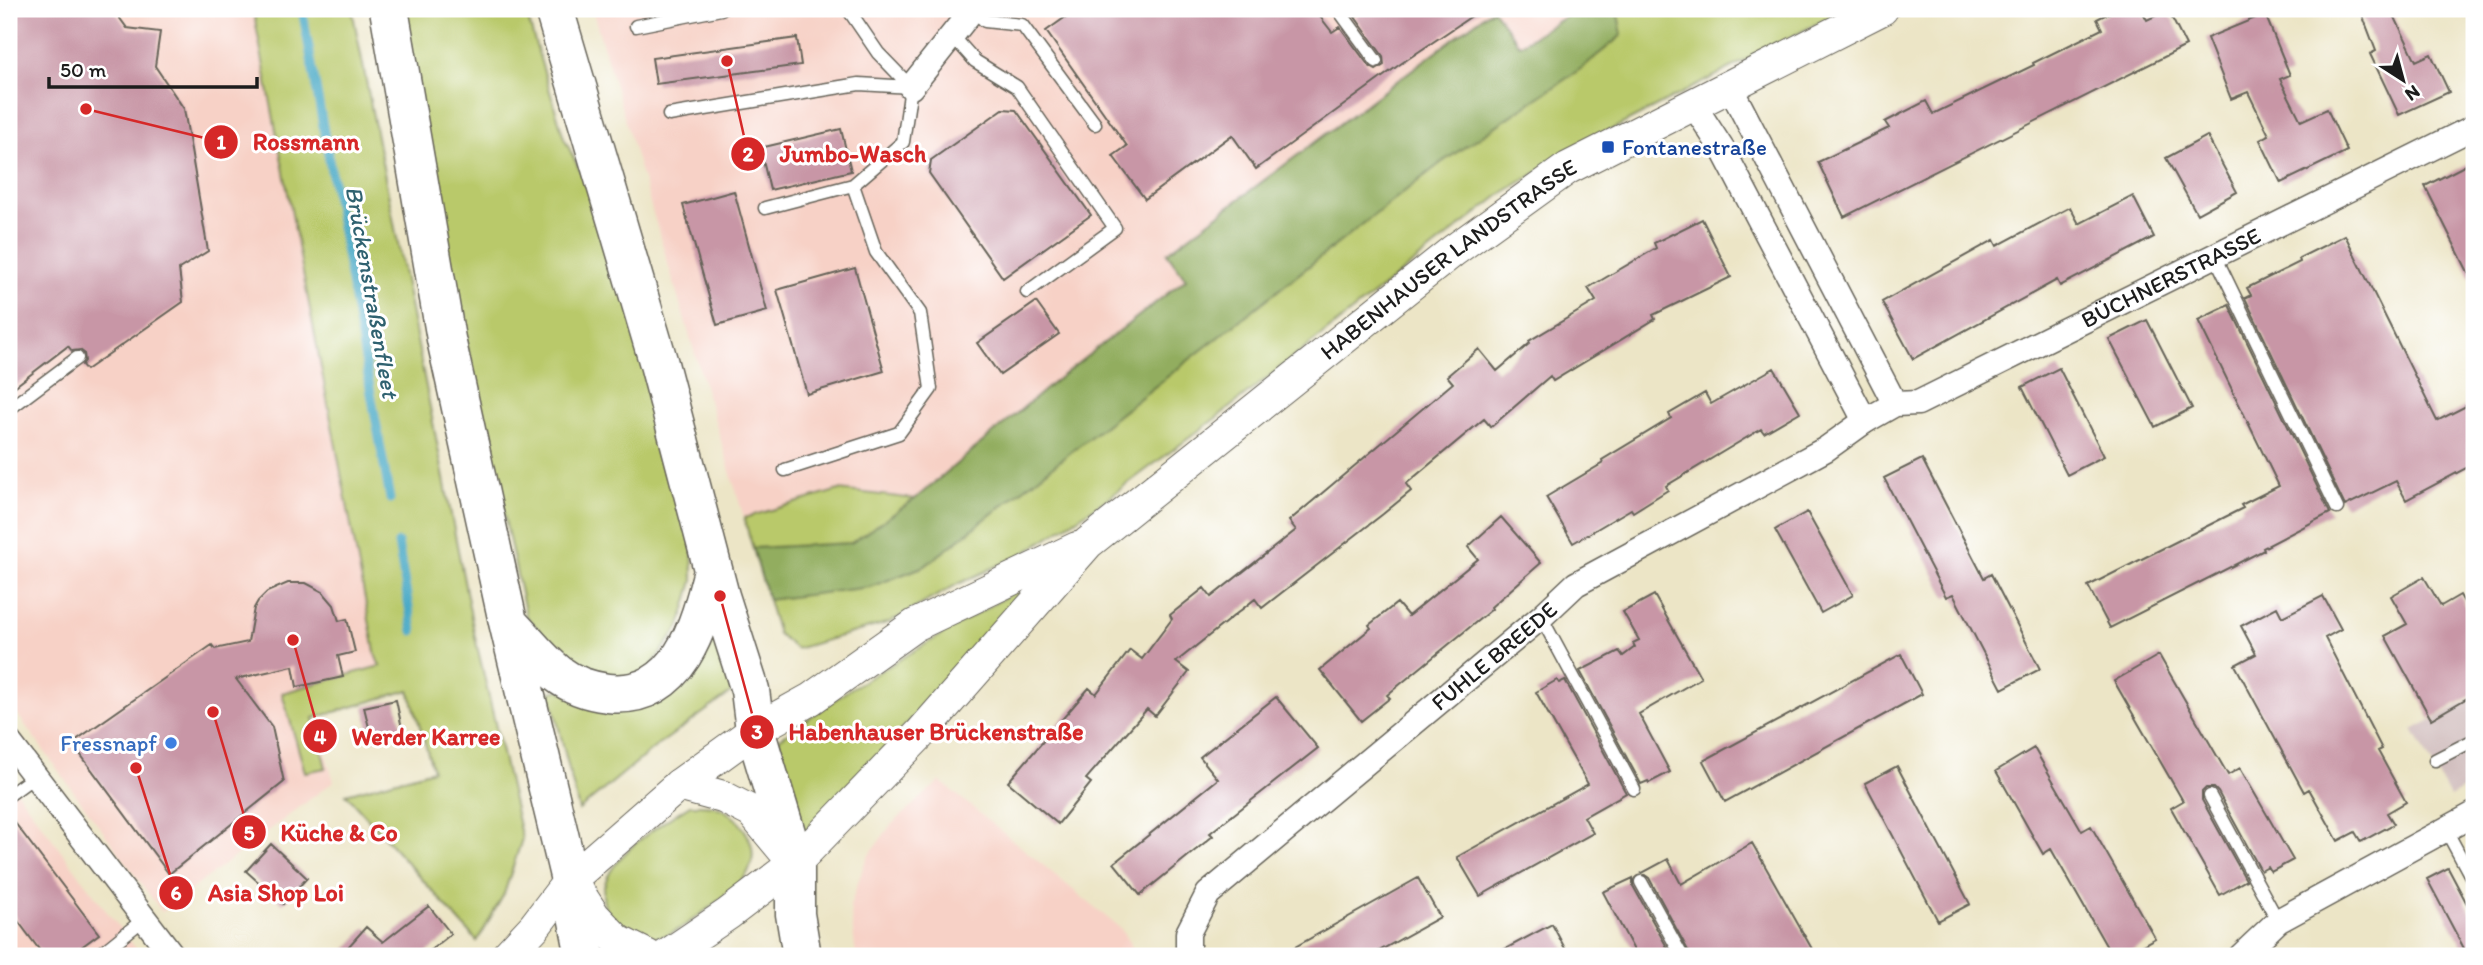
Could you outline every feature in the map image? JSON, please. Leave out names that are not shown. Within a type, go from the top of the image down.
[{"type":"main road","points":[[389,9],[446,339],[508,622],[586,956]]},
{"type":"main road","points":[[554,9],[659,364],[713,570],[750,690],[755,730],[794,863],[795,914],[802,956]]},
{"type":"main road","points":[[508,622],[559,675],[593,691],[624,694],[655,685],[682,658],[701,620],[713,570]]},
{"type":"street","points":[[911,88],[972,9]]},
{"type":"street","name":"HABENHAUSER LANDSTRASSE","points":[[666,956],[728,914],[794,863],[920,734],[1087,543],[1442,259],[1568,168],[1882,9]]},
{"type":"street","points":[[1729,85],[1895,404]]},
{"type":"street","points":[[1693,104],[1724,152],[1865,421]]},
{"type":"street","name":"BÜCHNERSTRASSE","points":[[1865,421],[1895,404],[1918,403],[2474,127]]},
{"type":"street","name":"FUHLE BREEDE","points":[[1188,956],[1188,933],[1208,894],[1541,617],[1576,584],[1826,450],[1865,421]]},
{"type":"street","name":"HABENHAUSER LANDSTRASSE","points":[[507,956],[534,927],[570,880],[679,785],[755,730],[811,699],[915,625],[1087,543]]},
{"type":"street","points":[[9,742],[173,956]]},
{"type":"street","points":[[679,785],[723,797],[752,812],[794,863]]},
{"type":"street","points":[[2241,956],[2278,921],[2474,814]]},
{"type":"street","points":[[570,880],[594,916],[618,942],[648,956]]},
{"type":"lane","points":[[636,26],[721,9]]},
{"type":"lane","points":[[848,9],[878,53],[911,88]]},
{"type":"lane","points":[[972,9],[985,21],[1022,25],[1094,124]]},
{"type":"lane","points":[[1338,9],[1376,61]]},
{"type":"lane","points":[[951,34],[975,61],[1017,87],[1115,228],[1027,292]]},
{"type":"lane","points":[[669,115],[859,84],[911,88]]},
{"type":"lane","points":[[765,208],[853,185],[903,142],[911,88]]},
{"type":"lane","points":[[785,470],[899,433],[931,389],[919,313],[876,252],[853,185]]},
{"type":"lane","points":[[2215,256],[2337,508]]},
{"type":"lane","points":[[9,409],[77,358]]},
{"type":"lane","points":[[1541,617],[1634,789]]},
{"type":"lane","points":[[2435,760],[2474,740]]},
{"type":"lane","points":[[9,795],[35,776]]},
{"type":"lane","points":[[2210,796],[2278,921]]},
{"type":"lane","points":[[2446,830],[2474,882]]},
{"type":"lane","points":[[1641,881],[1682,956]]},
{"type":"lane","points":[[98,956],[144,919]]},
{"type":"shaded area","points":[[9,9],[268,9],[394,671],[308,698],[334,781],[162,912],[9,703]]},
{"type":"shaded area","points":[[592,9],[1494,9],[1167,253],[1186,279],[1054,382],[915,499],[839,490],[744,518]]},
{"type":"shaded area","points":[[1494,9],[1578,9],[1519,46]]},
{"type":"shaded area","points":[[2474,697],[2474,783],[2450,797],[2413,730]]},
{"type":"shaded area","points":[[9,781],[107,912],[142,956],[9,956]]},
{"type":"shaded area","points":[[940,781],[1121,929],[1137,956],[856,956],[850,906],[866,859],[891,825]]},
{"type":"green space","points":[[253,9],[352,9],[475,637],[522,839],[504,894],[477,941],[346,794],[433,770],[409,690],[314,718],[326,768],[305,772],[282,693],[380,666],[376,657]]},
{"type":"green space","points":[[403,9],[525,9],[564,138],[610,232],[692,529],[693,581],[680,626],[643,677],[615,681],[574,666],[526,616],[446,248]]},
{"type":"green space","points":[[1493,9],[1519,45],[1578,9],[1845,9],[1599,136],[1504,192],[1220,415],[1104,501],[1021,555],[958,584],[890,622],[796,649],[778,634],[744,518],[839,490],[915,499],[1054,382],[1186,279],[1167,253]]},
{"type":"green space","points":[[1493,9],[1519,45],[1578,9],[1617,9],[1622,35],[1582,68],[1441,163],[925,566],[870,587],[768,600],[753,548],[851,543],[915,499],[1054,382],[1186,279],[1167,253]]},
{"type":"green space","points":[[1024,586],[1030,592],[1011,614],[800,837],[779,739],[850,689]]},
{"type":"green space","points":[[718,626],[732,692],[654,748],[579,810],[550,692],[699,664]]},
{"type":"green space","points":[[690,805],[714,806],[734,817],[751,843],[752,862],[743,879],[698,916],[667,935],[645,939],[613,920],[604,903],[604,886],[612,869],[625,853],[659,825]]},
{"type":"building","points":[[9,9],[113,9],[127,28],[160,32],[155,66],[184,109],[208,251],[179,269],[183,302],[86,370],[82,365],[85,361],[84,353],[80,350],[72,351],[68,346],[9,391]]},
{"type":"building","points":[[1077,9],[1314,9],[1332,32],[1340,27],[1369,66],[1376,70],[1384,65],[1383,56],[1355,17],[1366,9],[1482,9],[1399,65],[1256,169],[1232,135],[1145,199],[1113,156],[1127,146],[1046,31]]},
{"type":"building","points":[[2117,9],[2141,9],[2147,20],[2168,10],[2186,46],[1844,217],[1818,162],[1889,128],[1885,122],[1926,101],[1933,114],[2034,65],[2033,63],[2102,29],[2097,19]]},
{"type":"building","points":[[2360,9],[2391,9],[2416,61],[2431,54],[2449,92],[2399,115],[2370,54],[2376,51]]},
{"type":"building","points":[[2265,14],[2290,75],[2280,79],[2301,121],[2327,109],[2347,151],[2281,183],[2260,140],[2269,135],[2248,92],[2231,99],[2207,38]]},
{"type":"building","points":[[797,38],[801,65],[656,84],[652,58]]},
{"type":"building","points":[[1003,109],[1016,110],[1091,215],[1003,278],[929,173],[931,160]]},
{"type":"building","points":[[841,129],[851,171],[770,190],[760,148]]},
{"type":"building","points":[[2207,136],[2237,192],[2197,214],[2166,158]]},
{"type":"building","points":[[2474,161],[2474,284],[2425,186]]},
{"type":"building","points":[[734,191],[767,311],[717,325],[683,205]]},
{"type":"building","points":[[2133,196],[2154,237],[2060,286],[2057,280],[1913,359],[1882,302],[1994,240],[1997,246],[2070,207],[2079,224]]},
{"type":"building","points":[[1702,219],[1731,277],[1653,315],[1655,319],[1553,381],[1550,376],[1491,427],[1484,419],[1406,484],[1411,491],[1383,514],[1262,608],[1255,599],[1176,662],[1189,672],[1155,716],[1147,709],[1086,779],[1091,783],[1058,824],[1008,782],[1089,688],[1096,694],[1130,650],[1142,659],[1172,619],[1170,615],[1204,588],[1211,597],[1296,530],[1289,521],[1453,383],[1447,376],[1479,349],[1497,371],[1530,343],[1529,341],[1596,301],[1588,288],[1656,248],[1654,243]]},
{"type":"building","points":[[2345,235],[2437,421],[2474,402],[2474,464],[2406,500],[2396,481],[2345,506],[2245,298],[2251,295],[2247,288],[2300,262],[2299,258]]},
{"type":"building","points":[[855,268],[884,371],[807,394],[777,290]]},
{"type":"building","points":[[1036,302],[1059,334],[1000,375],[977,343]]},
{"type":"building","points":[[2229,305],[2330,513],[2263,548],[2264,550],[2110,628],[2088,586],[2243,508],[2241,505],[2279,486],[2198,320]]},
{"type":"building","points":[[2147,320],[2192,408],[2155,427],[2109,339]]},
{"type":"building","points":[[1774,368],[1800,412],[1764,433],[1761,429],[1666,486],[1668,490],[1633,512],[1631,509],[1573,543],[1546,497],[1603,463],[1602,460],[1671,418],[1669,414],[1705,393],[1711,404]]},
{"type":"building","points":[[2059,368],[2104,456],[2067,475],[2022,387]]},
{"type":"building","points":[[1922,459],[1984,578],[1991,574],[2040,669],[2002,689],[1953,594],[1946,597],[1884,478]]},
{"type":"building","points":[[1807,512],[1853,595],[1821,613],[1775,530]]},
{"type":"building","points":[[1501,517],[1541,563],[1491,607],[1492,609],[1387,695],[1390,698],[1361,721],[1320,670],[1397,603],[1408,616],[1478,559],[1468,547]]},
{"type":"building","points":[[2424,577],[2441,606],[2460,595],[2474,620],[2474,694],[2431,719],[2385,636],[2407,624],[2391,596]]},
{"type":"building","points":[[288,583],[306,583],[323,592],[334,605],[339,621],[347,619],[355,652],[338,656],[343,677],[297,687],[293,666],[236,679],[272,727],[284,782],[169,874],[72,743],[212,645],[215,649],[248,642],[254,608],[258,601],[267,592]]},
{"type":"building","points":[[1654,595],[1701,678],[1639,714],[1670,772],[1649,783],[1648,781],[1641,784],[1580,671],[1619,651],[1623,656],[1635,647],[1633,643],[1639,640],[1623,612]]},
{"type":"building","points":[[2323,596],[2341,629],[2325,638],[2382,749],[2378,751],[2406,802],[2387,813],[2394,824],[2361,842],[2355,832],[2338,841],[2309,789],[2304,792],[2235,665],[2256,654],[2241,626],[2277,607],[2282,617]]},
{"type":"building","points":[[1901,654],[1922,694],[1725,802],[1703,761]]},
{"type":"building","points":[[2159,655],[2228,775],[2240,768],[2293,860],[2271,872],[2268,867],[2261,871],[2218,792],[2214,788],[2206,788],[2202,792],[2202,800],[2246,880],[2220,895],[2171,808],[2183,801],[2114,681]]},
{"type":"building","points":[[1557,680],[1559,683],[1565,680],[1626,793],[1584,817],[1593,833],[1480,896],[1457,857],[1588,784],[1536,692]]},
{"type":"building","points":[[1276,697],[1318,748],[1210,833],[1213,836],[1140,895],[1114,863],[1218,779],[1200,757]]},
{"type":"building","points":[[396,700],[403,733],[372,740],[364,707]]},
{"type":"building","points":[[2034,748],[2082,831],[2091,826],[2155,938],[2123,956],[2112,956],[2051,849],[2043,854],[1996,771]]},
{"type":"building","points":[[1897,766],[1970,904],[1938,921],[1865,783]]},
{"type":"building","points":[[9,815],[99,934],[69,956],[44,956],[9,909]]},
{"type":"building","points":[[1752,843],[1816,956],[1691,956],[1649,878],[1642,873],[1668,859],[1681,884]]},
{"type":"building","points":[[271,844],[307,878],[283,904],[246,871]]},
{"type":"building","points":[[2448,868],[2474,917],[2474,956],[2468,956],[2427,879]]},
{"type":"building","points":[[1418,878],[1440,917],[1370,956],[1279,956]]},
{"type":"building","points":[[1633,878],[1633,886],[1672,956],[1637,956],[1603,892]]},
{"type":"building","points":[[429,906],[451,934],[423,956],[340,956],[366,927],[383,942]]},
{"type":"building","points":[[1552,924],[1569,956],[1492,956]]},
{"type":"waterway","name":"Brückenstraßenfleet","points":[[302,9],[390,499]]},
{"type":"waterway","name":"Brückenstraßenfleet","points":[[398,543],[413,631]]},
{"type":"place","name":"Jumbo-Wasch","points":[[727,61]]},
{"type":"place","name":"Rossmann","points":[[86,109]]},
{"type":"place","name":"Fontanestraße","points":[[1608,147]]},
{"type":"place","name":"Habenhauser Brückenstraße","points":[[720,596]]},
{"type":"place","name":"Werder Karree","points":[[293,640]]},
{"type":"place","name":"Küche & Co","points":[[213,712]]},
{"type":"place","name":"Fressnapf","points":[[171,743]]},
{"type":"place","name":"Asia Shop Loi","points":[[136,768]]}]
